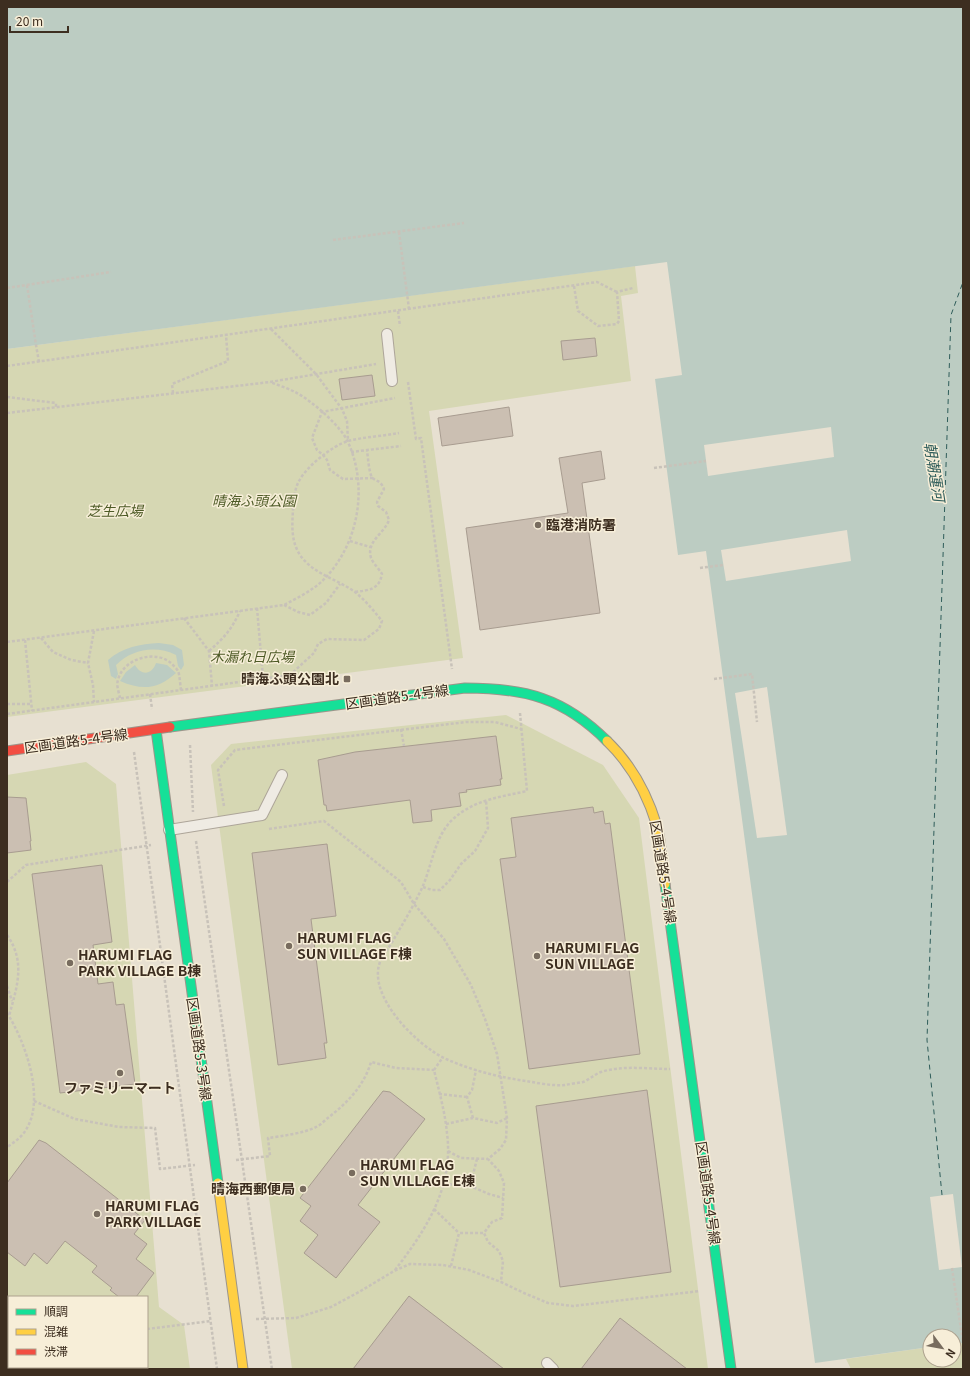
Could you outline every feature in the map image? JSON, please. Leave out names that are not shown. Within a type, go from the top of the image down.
[{"type":"street","name":"区画道路5-4号線","points":[[7,751],[439,691],[472,688],[518,691],[543,699],[565,709],[585,721],[603,736],[620,753],[636,777],[649,801],[658,827],[731,1369]]},
{"type":"street","name":"区画道路5-3号線","points":[[156,730],[243,1369]]},
{"type":"lane","points":[[387,334],[392,381]]},
{"type":"lane","points":[[169,830],[262,815],[282,775]]},
{"type":"path","points":[[333,240],[464,223]]},
{"type":"path","points":[[399,232],[409,309]]},
{"type":"path","points":[[7,288],[111,272]]},
{"type":"path","points":[[7,366],[597,282],[617,292],[633,288]]},
{"type":"path","points":[[27,285],[39,362]]},
{"type":"path","points":[[574,286],[578,311],[598,326],[617,324],[619,321],[617,292]]},
{"type":"path","points":[[398,311],[401,332]]},
{"type":"path","points":[[7,642],[284,605],[305,594],[327,577],[345,553],[350,541],[355,526],[359,497],[356,469],[348,441],[347,421],[342,409],[316,374],[270,329]]},
{"type":"path","points":[[173,393],[172,384],[228,361],[226,335]]},
{"type":"path","points":[[7,413],[270,382],[390,362]]},
{"type":"path","points":[[407,379],[416,439],[421,438],[452,669]]},
{"type":"path","points":[[270,382],[296,393],[322,412],[348,441]]},
{"type":"path","points":[[7,397],[56,402],[56,407]]},
{"type":"path","points":[[322,412],[395,398]]},
{"type":"path","points":[[322,412],[312,438],[317,450],[324,455],[327,460],[330,470],[343,479],[373,478],[381,482],[384,489],[377,502],[378,506],[386,512],[389,520],[387,526],[373,541],[370,547],[372,558],[382,574],[380,581],[376,587],[354,592]]},
{"type":"path","points":[[7,714],[290,674],[314,653],[318,644],[327,639],[364,640],[379,629],[382,621],[354,592],[312,567],[300,555],[292,538],[294,496],[299,480],[309,468],[335,447],[348,441],[399,433]]},
{"type":"path","points":[[351,452],[401,446]]},
{"type":"path","points":[[367,451],[370,474],[373,478]]},
{"type":"path","points":[[654,468],[706,461]]},
{"type":"path","points":[[350,541],[370,547]]},
{"type":"path","points":[[700,568],[723,565]]},
{"type":"path","points":[[284,605],[298,612],[310,615],[326,603],[340,584]]},
{"type":"path","points":[[257,608],[263,678]]},
{"type":"path","points":[[209,651],[224,637],[234,624],[240,610]]},
{"type":"path","points":[[184,618],[209,651],[212,686]]},
{"type":"path","points":[[94,631],[88,663],[93,685],[94,702]]},
{"type":"path","points":[[41,638],[53,652],[71,660],[88,663]]},
{"type":"path","points":[[25,640],[30,704],[32,711]]},
{"type":"path","points":[[120,698],[117,680],[123,669],[132,661],[142,658],[162,658],[168,661],[178,670],[181,690]]},
{"type":"path","points":[[714,679],[752,674],[757,722]]},
{"type":"path","points":[[518,691],[527,791],[486,800],[467,808],[451,821],[438,839],[433,860],[414,904],[380,962],[378,978],[383,995],[394,1015],[408,1032],[427,1047],[443,1057],[476,1070],[501,1077],[544,1084],[563,1085],[583,1082],[601,1072],[623,1068],[691,1069]]},
{"type":"path","points":[[150,694],[152,709]]},
{"type":"path","points":[[7,704],[30,704]]},
{"type":"path","points":[[226,821],[218,770],[235,750],[466,722],[495,722],[521,729]]},
{"type":"path","points":[[401,729],[404,746]]},
{"type":"path","points":[[190,740],[193,818]]},
{"type":"path","points":[[134,748],[217,1369]]},
{"type":"path","points":[[422,887],[432,890],[440,890],[450,880],[461,864],[476,851],[488,828],[486,800]]},
{"type":"path","points":[[265,829],[324,822],[401,882],[414,904],[444,939],[471,985],[497,1054],[507,1118],[506,1140],[500,1149],[488,1159],[461,1158],[447,1151]]},
{"type":"path","points":[[7,882],[26,865],[197,839],[272,1369]]},
{"type":"path","points":[[7,935],[17,954],[18,970],[13,1002],[8,1015],[21,1038],[28,1062],[34,1102],[32,1119],[27,1129],[17,1140],[7,1146]]},
{"type":"path","points":[[7,986],[13,1002]]},
{"type":"path","points":[[394,1270],[412,1248],[434,1209],[444,1184],[447,1164],[447,1134],[434,1070],[443,1057]]},
{"type":"path","points":[[34,1102],[75,1119],[119,1127],[155,1128],[160,1168],[270,1156],[268,1138],[293,1134],[316,1127],[349,1099],[362,1083],[371,1062],[396,1068],[434,1070]]},
{"type":"path","points":[[467,1097],[472,1090],[476,1070]]},
{"type":"path","points":[[439,1094],[467,1097]]},
{"type":"path","points":[[467,1097],[473,1118]]},
{"type":"path","points":[[446,1124],[473,1118],[497,1123],[507,1118]]},
{"type":"path","points":[[470,1186],[477,1159]]},
{"type":"path","points":[[484,1233],[492,1222],[502,1218],[504,1183],[499,1171],[488,1159]]},
{"type":"path","points":[[444,1184],[470,1186],[503,1198]]},
{"type":"path","points":[[434,1209],[459,1233],[484,1233]]},
{"type":"path","points":[[451,1266],[459,1233]]},
{"type":"path","points":[[484,1233],[488,1242],[499,1251],[503,1261],[500,1282]]},
{"type":"path","points":[[148,1329],[236,1319],[296,1318],[331,1307],[359,1292],[394,1270],[410,1264],[443,1265],[469,1270],[548,1303],[573,1306],[720,1289]]},
{"type":"path","points":[[952,1268],[963,1343]]},
{"type":"green space","name":"晴海ふ頭公園","points":[[635,266],[638,293],[621,296],[631,381],[429,411],[463,658],[7,717],[7,349]]},
{"type":"green space","points":[[506,715],[603,765],[639,818],[708,1369],[292,1369],[211,765],[231,744]]},
{"type":"green space","points":[[86,762],[116,784],[159,1307],[184,1325],[190,1369],[7,1369],[7,775]]},
{"type":"green space","points":[[962,1343],[963,1369],[851,1369],[846,1359],[922,1348],[922,1368],[962,1368]]},
{"type":"water","name":"朝潮運河","points":[[7,7],[963,7],[963,1343],[962,1328],[922,1328],[922,1348],[815,1363],[706,551],[678,555],[655,379],[682,375],[667,262],[7,349]]},
{"type":"water","points":[[159,643],[173,645],[182,650],[184,665],[181,670],[178,666],[176,655],[160,650],[144,650],[129,655],[122,660],[116,665],[118,674],[116,679],[111,676],[108,660],[120,652],[132,647]]},
{"type":"water","points":[[156,663],[167,665],[176,673],[163,682],[150,687],[136,686],[120,681],[126,672],[135,665],[137,669],[146,673],[152,670]]},
{"type":"pier","points":[[831,427],[834,457],[708,476],[704,445]]},
{"type":"pier","points":[[847,530],[851,561],[726,581],[721,550]]},
{"type":"pier","points":[[767,687],[787,835],[757,838],[735,693]]},
{"type":"pier","points":[[953,1194],[962,1267],[939,1270],[930,1197]]},
{"type":"building","points":[[595,338],[597,356],[563,360],[561,341]]},
{"type":"building","points":[[372,375],[375,396],[342,400],[339,379]]},
{"type":"building","points":[[509,407],[513,436],[442,446],[438,418]]},
{"type":"building","points":[[601,451],[605,479],[582,483],[600,613],[480,630],[466,528],[568,513],[559,458]]},
{"type":"building","points":[[496,736],[502,779],[500,779],[501,785],[466,790],[467,792],[459,793],[461,806],[431,810],[432,821],[413,823],[410,800],[327,811],[326,805],[324,805],[318,760],[355,752]]},
{"type":"building","points":[[7,797],[26,798],[31,850],[7,853]]},
{"type":"building","name":"HARUMI FLAG SUN VILLAGE","points":[[593,807],[594,813],[603,811],[605,824],[610,823],[640,1054],[529,1069],[500,859],[516,857],[511,818]]},
{"type":"building","name":"HARUMI FLAG SUN VILLAGE F棟","points":[[327,844],[336,916],[311,919],[327,1043],[324,1043],[326,1058],[278,1065],[252,853]]},
{"type":"building","name":"HARUMI FLAG PARK VILLAGE B棟","points":[[102,865],[112,942],[93,945],[98,984],[113,982],[116,1005],[124,1004],[135,1084],[60,1093],[32,874]]},
{"type":"building","points":[[647,1090],[671,1272],[560,1287],[536,1106]]},
{"type":"building","name":"HARUMI FLAG SUN VILLAGE E棟","points":[[383,1091],[390,1092],[425,1119],[358,1205],[380,1222],[336,1278],[304,1253],[318,1235],[300,1221],[311,1206],[300,1198]]},
{"type":"building","name":"HARUMI FLAG PARK VILLAGE","points":[[39,1140],[46,1143],[145,1220],[134,1234],[147,1244],[136,1259],[154,1273],[137,1296],[118,1296],[110,1290],[112,1288],[92,1272],[97,1266],[65,1241],[47,1264],[34,1253],[25,1266],[7,1252],[7,1183]]},
{"type":"building","points":[[409,1296],[504,1369],[353,1369]]},
{"type":"building","points":[[620,1318],[687,1369],[581,1369]]},
{"type":"ferry route","points":[[942,1195],[927,1040],[951,315],[963,282]]},
{"type":"traffic: fast","points":[[170,727],[465,688],[506,690],[542,698],[559,705],[575,715],[591,726],[607,741]]},
{"type":"traffic: fast","points":[[156,730],[218,1183]]},
{"type":"traffic: fast","points":[[665,884],[731,1369]]},
{"type":"traffic: slow","points":[[607,741],[624,760],[638,780],[653,814],[659,833],[665,884]]},
{"type":"traffic: slow","points":[[218,1183],[243,1369]]},
{"type":"traffic: jam","points":[[7,751],[170,727]]},
{"type":"place","name":"臨港消防署","points":[[538,525]]},
{"type":"place","name":"晴海ふ頭公園北","points":[[347,679]]},
{"type":"place","name":"HARUMI FLAG SUN VILLAGE F棟","points":[[289,946]]},
{"type":"place","name":"HARUMI FLAG SUN VILLAGE","points":[[537,956]]},
{"type":"place","name":"HARUMI FLAG PARK VILLAGE B棟","points":[[70,963]]},
{"type":"place","name":"ファミリーマート","points":[[120,1073]]},
{"type":"place","name":"HARUMI FLAG SUN VILLAGE E棟","points":[[352,1173]]},
{"type":"place","name":"晴海西郵便局","points":[[303,1189]]},
{"type":"place","name":"HARUMI FLAG PARK VILLAGE","points":[[97,1214]]},
{"type":"park label","name":"芝生広場","points":[[115,511]]},
{"type":"park label","name":"木漏れ日広場","points":[[252,657]]}]
